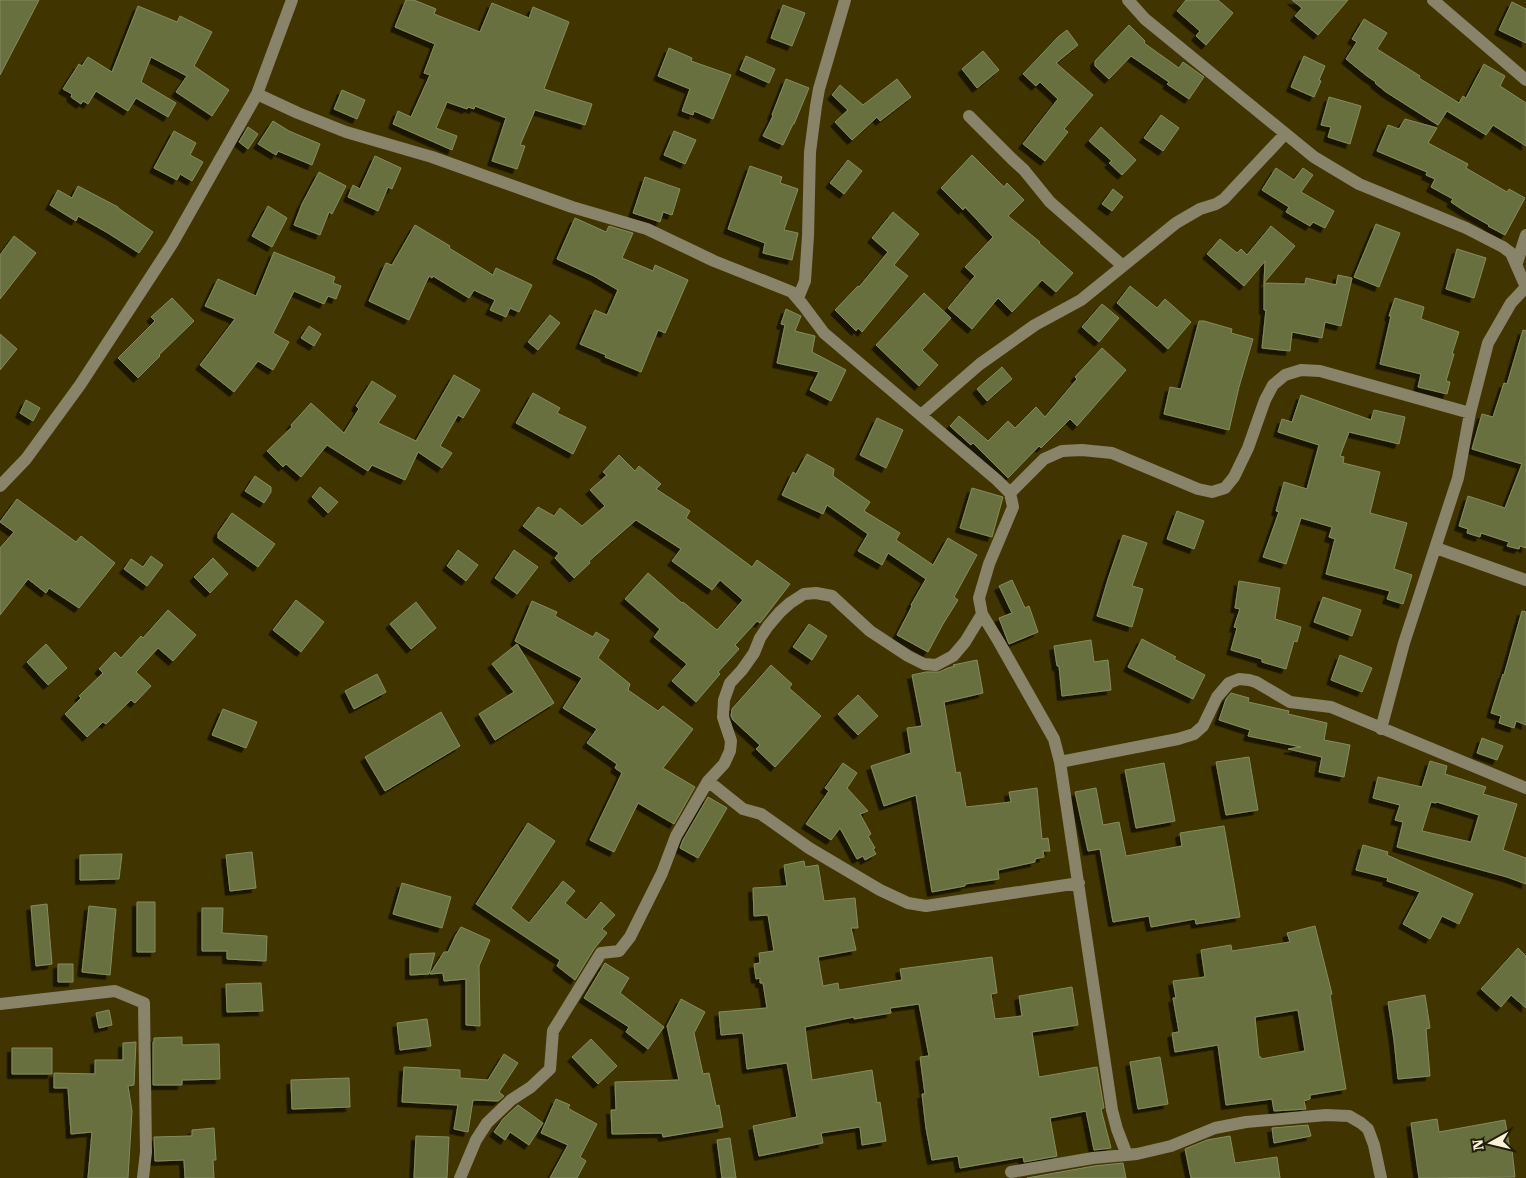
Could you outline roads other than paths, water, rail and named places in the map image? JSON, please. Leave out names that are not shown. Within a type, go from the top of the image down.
[{"type":"street","points":[[0,486],[26,459],[80,385],[172,244],[256,94],[292,0]]},
{"type":"street","points":[[798,298],[804,281],[808,236],[810,152],[816,106],[819,89],[845,0]]},
{"type":"street","points":[[1128,0],[1145,19],[1314,157],[1359,184],[1466,228],[1503,246],[1511,253],[1517,263],[1526,287],[1510,303],[1488,343],[1470,414],[1458,478],[1404,643],[1381,729]]},
{"type":"street","points":[[1433,0],[1526,80]]},
{"type":"street","points":[[256,94],[337,129],[432,157],[572,207],[647,229],[714,261],[792,292],[824,333],[1010,493],[1013,507],[989,564],[979,598],[982,614],[1054,739],[1060,762],[1080,884],[1112,1110],[1127,1155]]},
{"type":"street","points":[[970,116],[1024,170],[1050,202],[1123,266]]},
{"type":"street","points":[[921,415],[980,364],[1035,325],[1081,300],[1176,223],[1200,209],[1216,204],[1224,199],[1285,134]]},
{"type":"street","points":[[1517,263],[1526,235]]},
{"type":"street","points":[[1010,493],[1044,459],[1062,452],[1082,450],[1112,453],[1198,489],[1212,492],[1226,488],[1234,477],[1248,448],[1265,400],[1273,385],[1285,375],[1302,370],[1320,371],[1470,414]]},
{"type":"street","points":[[1436,548],[1526,580]]},
{"type":"street","points":[[460,1178],[476,1140],[487,1123],[550,1069],[552,1031],[601,953],[619,951],[630,937],[662,873],[676,836],[708,781],[724,764],[730,751],[731,741],[723,718],[724,700],[730,683],[754,653],[760,638],[768,626],[790,603],[804,594],[816,593],[832,596],[870,631],[908,656],[924,664],[936,665],[953,656],[965,642],[982,614]]},
{"type":"street","points":[[1060,762],[1178,739],[1194,734],[1203,726],[1217,696],[1229,683],[1239,679],[1256,682],[1290,702],[1331,707],[1526,788]]},
{"type":"street","points":[[708,781],[743,809],[761,814],[809,848],[880,890],[908,903],[926,906],[1080,884]]},
{"type":"street","points":[[0,1004],[115,991],[144,1003],[146,1152],[144,1178]]},
{"type":"street","points":[[1011,1172],[1093,1158],[1137,1154],[1171,1146],[1215,1128],[1230,1125],[1326,1115],[1349,1116],[1368,1129],[1374,1145],[1381,1178]]}]
